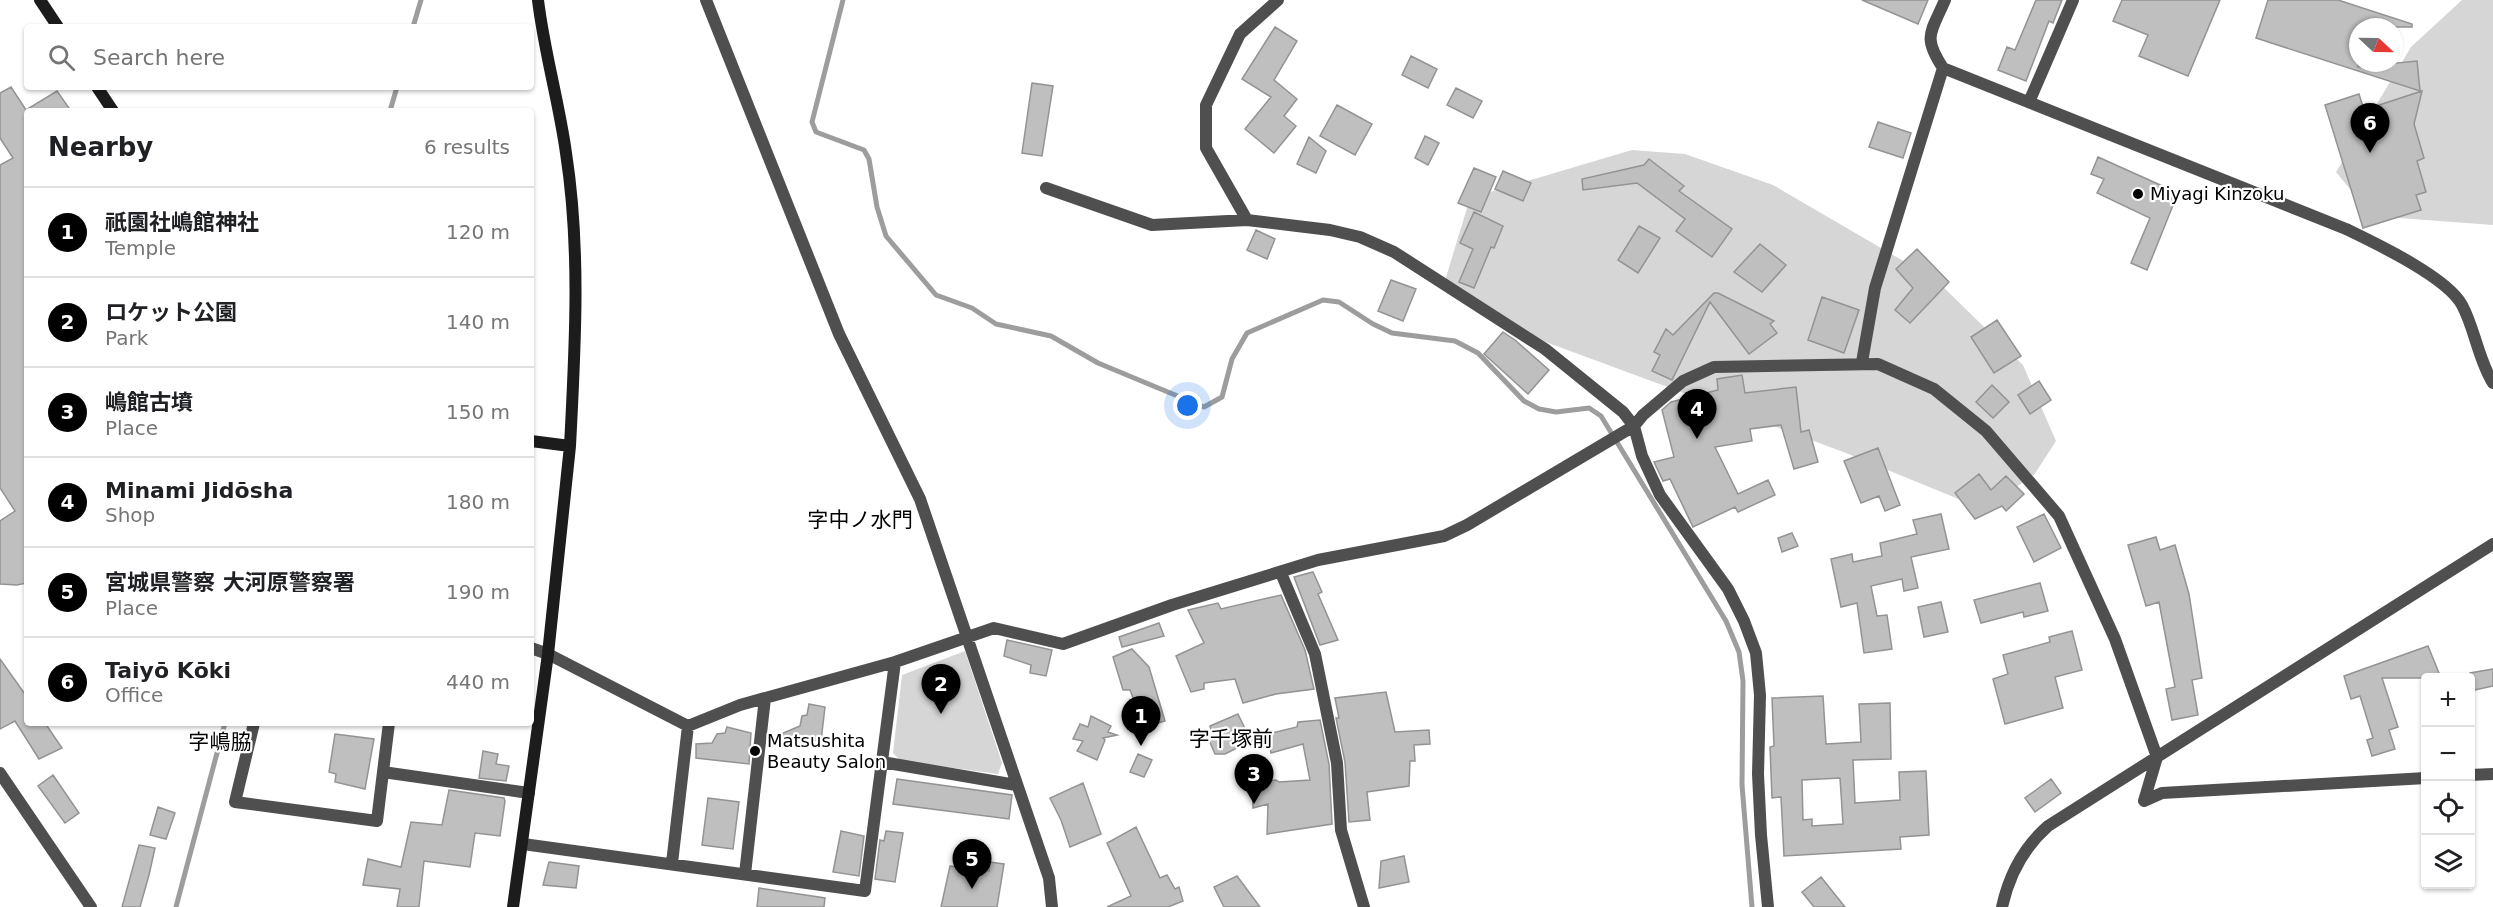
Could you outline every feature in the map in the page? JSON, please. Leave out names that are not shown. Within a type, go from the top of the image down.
[{"type":"street","points":[[40,0],[56,24]]},
{"type":"street","points":[[513,907],[548,654],[570,446],[575,350],[574,233],[566,153],[538,0]]},
{"type":"street","points":[[705,0],[839,334],[920,499],[969,637],[1016,785],[1049,878],[1052,907]]},
{"type":"street","points":[[1247,220],[1206,148],[1206,105],[1240,34],[1278,0]]},
{"type":"street","points":[[1945,0],[1930,37],[1931,50],[1943,68],[2346,229],[2390,249],[2450,290],[2461,304],[2493,383]]},
{"type":"street","points":[[2029,102],[2073,0]]},
{"type":"street","points":[[1862,362],[1875,288],[1943,68]]},
{"type":"street","points":[[100,90],[111,108]]},
{"type":"street","points":[[1046,188],[1152,225],[1247,220],[1330,230],[1360,237],[1394,252],[1545,350],[1623,412],[1634,426],[1642,456],[1660,495],[1728,589],[1744,621],[1756,653],[1760,695],[1758,774],[1768,907]]},
{"type":"street","points":[[534,649],[548,654],[688,726],[740,705],[895,662],[994,628],[1063,644],[1172,605],[1318,560],[1444,536],[1467,525],[1634,426],[1643,415],[1683,381],[1714,367],[1862,362],[1878,364],[1934,389],[1986,431],[2059,516],[2115,639],[2157,757],[2145,801],[2162,793],[2421,778]]},
{"type":"street","points":[[534,441],[570,446]]},
{"type":"street","points":[[2002,907],[2019,859],[2033,839],[2048,826],[2493,544]]},
{"type":"street","points":[[1281,573],[1315,654],[1337,763],[1341,830],[1364,907]]},
{"type":"street","points":[[523,844],[865,891],[895,662]]},
{"type":"street","points":[[745,874],[765,698]]},
{"type":"street","points":[[253,726],[235,802],[377,821],[389,726]]},
{"type":"street","points":[[672,863],[688,726]]},
{"type":"street","points":[[882,762],[1016,785]]},
{"type":"street","points":[[383,772],[529,793]]},
{"type":"street","points":[[0,773],[91,907]]},
{"type":"street","points":[[2475,775],[2493,774]]},
{"type":"shaded area","points":[[2462,0],[2493,0],[2493,225],[2372,216],[2336,172],[2396,72],[2403,72],[2403,60],[2411,47]]},
{"type":"shaded area","points":[[1632,150],[1685,154],[1773,185],[1936,280],[2023,365],[2056,441],[2034,475],[1983,509],[1846,453],[1543,341],[1444,284],[1470,198]]},
{"type":"shaded area","points":[[965,651],[1002,763],[998,774],[901,761],[893,753],[902,675]]},
{"type":"building","points":[[1862,0],[1928,0],[1918,24]]},
{"type":"building","points":[[2036,0],[2062,0],[2053,23],[2049,21],[2026,81],[1998,70],[2007,47],[2015,50]]},
{"type":"building","points":[[2122,0],[2220,0],[2188,76],[2139,56],[2148,35],[2113,21]]},
{"type":"building","points":[[2268,0],[2338,0],[2394,18],[2349,18],[2349,68],[2256,38]]},
{"type":"building","points":[[2403,21],[2412,24],[2412,27],[2403,27]]},
{"type":"building","points":[[1275,27],[1297,41],[1274,80],[1297,99],[1284,116],[1296,126],[1274,153],[1245,129],[1271,97],[1242,79]]},
{"type":"building","points":[[1411,56],[1437,69],[1428,88],[1402,75]]},
{"type":"building","points":[[2417,61],[2420,91],[2361,72],[2403,72],[2403,62]]},
{"type":"building","points":[[1032,83],[1053,86],[1042,156],[1022,153]]},
{"type":"building","points":[[11,87],[25,108],[24,584],[17,585],[0,584],[0,521],[15,511],[0,488],[0,165],[13,158],[0,138],[0,93]]},
{"type":"building","points":[[1456,88],[1482,101],[1473,118],[1447,105]]},
{"type":"building","points":[[57,91],[69,108],[29,108]]},
{"type":"building","points":[[2422,91],[2414,124],[2424,158],[2417,161],[2426,192],[2416,195],[2421,210],[2363,228],[2325,105],[2359,94],[2364,110]]},
{"type":"building","points":[[1337,105],[1372,124],[1355,155],[1320,136]]},
{"type":"building","points":[[1878,122],[1911,133],[1903,158],[1869,147]]},
{"type":"building","points":[[1425,136],[1439,143],[1428,165],[1415,158]]},
{"type":"building","points":[[1309,137],[1326,151],[1316,173],[1297,164]]},
{"type":"building","points":[[2098,157],[2178,193],[2147,270],[2131,263],[2150,218],[2097,193],[2104,179],[2091,174]]},
{"type":"building","points":[[1649,159],[1684,186],[1679,191],[1732,229],[1712,257],[1676,231],[1685,219],[1637,183],[1583,190],[1582,179],[1644,165]]},
{"type":"building","points":[[1474,168],[1496,177],[1481,212],[1458,203]]},
{"type":"building","points":[[1503,171],[1531,183],[1523,201],[1495,189]]},
{"type":"building","points":[[1474,212],[1503,226],[1494,248],[1491,247],[1474,288],[1459,282],[1473,249],[1460,243]]},
{"type":"building","points":[[1639,226],[1660,238],[1638,273],[1618,260]]},
{"type":"building","points":[[1256,230],[1275,239],[1267,259],[1247,250]]},
{"type":"building","points":[[1760,244],[1786,265],[1762,292],[1734,272]]},
{"type":"building","points":[[1917,249],[1949,282],[1910,323],[1895,310],[1913,288],[1896,269]]},
{"type":"building","points":[[1391,280],[1416,289],[1403,321],[1378,311]]},
{"type":"building","points":[[1714,293],[1774,321],[1770,324],[1777,333],[1749,354],[1710,302],[1672,380],[1652,371],[1660,355],[1654,352],[1666,329],[1673,335]]},
{"type":"building","points":[[1822,297],[1859,310],[1844,353],[1808,340]]},
{"type":"building","points":[[1997,320],[2021,356],[1994,373],[1971,337]]},
{"type":"building","points":[[1503,332],[1549,370],[1528,394],[1484,354]]},
{"type":"building","points":[[1742,375],[1745,393],[1796,387],[1801,432],[1809,430],[1818,462],[1794,469],[1781,425],[1750,429],[1752,441],[1715,447],[1738,494],[1768,480],[1775,495],[1738,512],[1735,507],[1693,527],[1670,479],[1663,481],[1654,462],[1674,457],[1662,410],[1671,402],[1718,390],[1717,379]]},
{"type":"building","points":[[2039,381],[2051,400],[2030,414],[2018,395]]},
{"type":"building","points":[[1992,385],[2009,402],[1993,418],[1976,402]]},
{"type":"building","points":[[1878,448],[1900,505],[1885,511],[1879,496],[1861,503],[1844,461]]},
{"type":"building","points":[[1979,474],[1991,490],[2006,476],[2024,494],[2006,511],[2002,506],[1975,519],[1955,493]]},
{"type":"building","points":[[1941,514],[1949,549],[1911,557],[1918,588],[1904,591],[1902,579],[1871,586],[1877,616],[1887,615],[1892,649],[1864,653],[1857,603],[1841,607],[1831,559],[1852,554],[1853,562],[1882,556],[1880,543],[1917,534],[1913,520]]},
{"type":"building","points":[[2044,514],[2061,548],[2034,562],[2017,527]]},
{"type":"building","points":[[1792,533],[1798,546],[1782,552],[1778,538]]},
{"type":"building","points":[[2156,537],[2160,550],[2175,545],[2189,594],[2202,678],[2192,680],[2198,715],[2172,720],[2166,689],[2175,687],[2159,602],[2146,606],[2128,545]]},
{"type":"building","points":[[1313,572],[1322,592],[1318,594],[1338,640],[1320,645],[1294,577]]},
{"type":"building","points":[[2040,583],[2048,611],[2024,617],[2023,612],[1981,623],[1974,600]]},
{"type":"building","points":[[1281,595],[1305,650],[1314,689],[1276,694],[1243,703],[1235,679],[1204,683],[1204,689],[1191,692],[1176,656],[1204,643],[1188,610],[1218,603],[1221,609]]},
{"type":"building","points":[[1941,602],[1948,632],[1924,637],[1918,607]]},
{"type":"building","points":[[1159,623],[1164,636],[1122,647],[1119,637]]},
{"type":"building","points":[[2072,631],[2082,670],[2055,677],[2063,708],[2005,724],[1993,679],[2008,674],[2003,655],[2050,642],[2049,637]]},
{"type":"building","points":[[1007,640],[1052,650],[1046,676],[1030,673],[1031,665],[1004,656]]},
{"type":"building","points":[[2428,646],[2439,673],[2421,673],[2421,678],[2382,678],[2398,727],[2389,730],[2395,749],[2372,756],[2367,740],[2373,738],[2360,696],[2351,699],[2344,676]]},
{"type":"building","points":[[1132,649],[1149,667],[1165,721],[1139,728],[1133,717],[1139,713],[1130,690],[1123,690],[1113,657]]},
{"type":"building","points":[[0,659],[24,693],[24,726],[47,726],[62,748],[39,759],[15,721],[0,729]]},
{"type":"building","points":[[2493,669],[2493,686],[2475,690],[2475,673],[2470,673]]},
{"type":"building","points":[[1386,692],[1395,732],[1429,730],[1430,744],[1414,745],[1415,761],[1410,761],[1409,786],[1367,792],[1370,820],[1349,822],[1345,762],[1336,718],[1339,718],[1335,698]]},
{"type":"building","points":[[1823,696],[1826,744],[1861,742],[1859,704],[1890,703],[1891,759],[1853,760],[1855,803],[1900,800],[1899,772],[1926,771],[1929,835],[1900,837],[1901,849],[1784,856],[1781,797],[1772,798],[1770,747],[1774,746],[1772,698]],"holes":[[[1840,778],[1843,824],[1812,826],[1812,819],[1803,820],[1802,780]]]},
{"type":"building","points":[[809,704],[825,707],[821,741],[774,737],[800,726],[802,716],[807,715]]},
{"type":"building","points":[[1238,714],[1251,741],[1225,754],[1215,754],[1208,738],[1212,734],[1210,726]]},
{"type":"building","points":[[1091,716],[1111,726],[1108,732],[1117,735],[1103,738],[1105,740],[1097,760],[1077,751],[1083,741],[1073,739],[1080,724],[1088,727]]},
{"type":"building","points":[[1320,720],[1329,764],[1332,824],[1267,834],[1268,804],[1253,808],[1252,783],[1310,780],[1303,744],[1271,753],[1268,734],[1297,727],[1298,722]]},
{"type":"building","points":[[727,727],[751,733],[749,764],[696,758],[696,744],[712,743],[717,734],[725,733]]},
{"type":"building","points":[[335,734],[374,739],[365,789],[335,782],[336,774],[329,772]]},
{"type":"building","points":[[483,751],[498,754],[496,764],[509,766],[506,781],[479,778]]},
{"type":"building","points":[[1138,754],[1152,760],[1144,777],[1130,772]]},
{"type":"building","points":[[53,775],[79,813],[65,823],[38,786]]},
{"type":"building","points":[[897,779],[1012,795],[1009,819],[893,804]]},
{"type":"building","points":[[2051,779],[2061,793],[2035,812],[2025,798]]},
{"type":"building","points":[[1083,783],[1101,834],[1070,847],[1061,820],[1050,798]]},
{"type":"building","points":[[449,790],[504,798],[500,836],[475,833],[470,867],[424,861],[419,907],[397,907],[400,889],[363,885],[368,859],[401,867],[411,822],[442,825]]},
{"type":"building","points":[[708,798],[739,802],[733,849],[702,845]]},
{"type":"building","points":[[158,807],[175,813],[166,839],[150,835]]},
{"type":"building","points":[[1136,827],[1160,878],[1167,875],[1175,889],[1179,887],[1183,901],[1168,907],[1107,907],[1131,896],[1107,843]]},
{"type":"building","points":[[841,831],[864,836],[859,876],[833,872]]},
{"type":"building","points":[[886,831],[903,833],[895,882],[875,879],[880,840],[884,841]]},
{"type":"building","points":[[139,845],[155,848],[149,875],[140,907],[122,907]]},
{"type":"building","points":[[1404,856],[1409,882],[1379,888],[1381,861]]},
{"type":"building","points":[[549,862],[579,866],[576,888],[543,885]]},
{"type":"building","points":[[989,862],[1004,864],[997,907],[941,907],[950,866],[989,871]]},
{"type":"building","points":[[1237,876],[1260,907],[1224,907],[1214,887]]},
{"type":"building","points":[[1821,877],[1845,907],[1814,907],[1802,892]]},
{"type":"building","points":[[759,888],[825,898],[824,907],[757,907]]},
{"type":"waterway","points":[[414,24],[421,0]]},
{"type":"waterway","points":[[843,0],[812,122],[816,132],[864,150],[869,159],[877,207],[886,236],[936,295],[972,308],[996,324],[1051,336],[1098,363],[1204,407],[1222,397],[1232,359],[1247,333],[1323,300],[1339,302],[1373,324],[1392,333],[1455,341],[1478,353],[1524,401],[1539,409],[1556,412],[1589,408],[1601,416],[1726,621],[1739,652],[1743,681],[1742,785],[1752,907]]},
{"type":"waterway","points":[[391,108],[396,90]]},
{"type":"waterway","points":[[176,907],[224,726]]},
{"type":"place","name":"Taiyō Kōki","points":[[2370,153]]},
{"type":"place","name":"Miyagi Kinzoku","points":[[2138,194]]},
{"type":"place","name":"Minami Jidōsha","points":[[1697,439]]},
{"type":"place","name":"ロケット公園","points":[[941,714]]},
{"type":"place","name":"祇園社嶋館神社","points":[[1141,746]]},
{"type":"place","name":"Matsushita Beauty Salon","points":[[755,751]]},
{"type":"place","name":"嶋館古墳","points":[[1254,804]]},
{"type":"place","name":"宮城県警察 大河原警察署","points":[[972,889]]},
{"type":"district","name":"字中ノ水門","points":[[860,520]]},
{"type":"district","name":"字千塚前","points":[[1231,739]]},
{"type":"district","name":"字嶋脇","points":[[220,742]]}]
